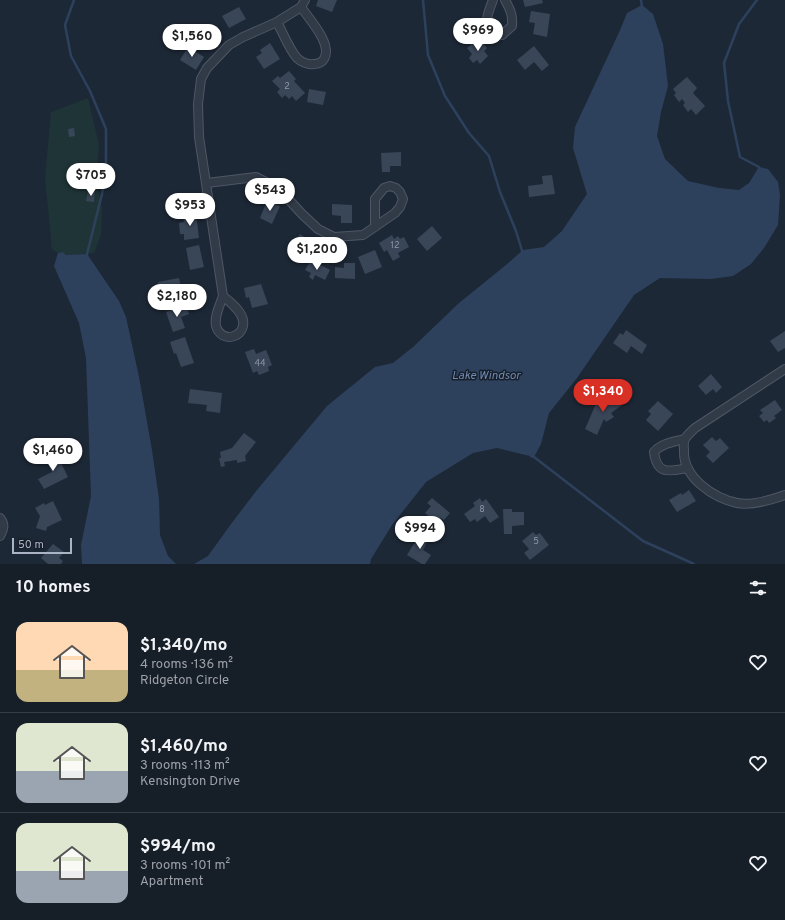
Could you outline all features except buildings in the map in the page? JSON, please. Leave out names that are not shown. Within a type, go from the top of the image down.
[{"type":"street","points":[[492,0],[486,19],[487,28],[491,32],[502,35],[512,26],[513,18],[510,8],[505,0]]},
{"type":"street","points":[[223,296],[238,311],[243,319],[240,331],[231,338],[219,333],[216,325],[216,316],[223,296],[199,137],[198,104],[201,79],[207,68],[229,45],[277,22],[303,4],[323,38],[326,50],[325,57],[322,62],[308,64],[302,62],[296,57],[277,22]]},
{"type":"street","points":[[207,183],[256,177],[278,188],[302,214],[318,228],[334,237],[363,234],[375,227],[395,213],[400,207],[403,198],[396,188],[390,186],[384,188],[375,199],[375,227]]},
{"type":"street","points":[[688,468],[669,471],[662,470],[658,466],[654,452],[664,444],[684,440],[695,428],[785,369]]},
{"type":"street","points":[[684,440],[684,455],[688,468],[696,481],[706,490],[737,503],[748,504],[785,494]]},
{"type":"street","points":[[0,518],[4,524],[0,536]]},
{"type":"green space","points":[[88,98],[99,145],[96,179],[102,209],[101,235],[94,253],[66,255],[63,252],[58,253],[52,249],[45,178],[51,112]]},
{"type":"water","name":"Lake Windsor","points":[[642,5],[653,14],[663,44],[668,86],[661,112],[657,136],[665,159],[688,181],[719,188],[739,190],[749,183],[759,167],[768,169],[778,182],[780,195],[778,225],[764,248],[751,264],[733,276],[711,279],[660,278],[634,295],[577,378],[549,413],[541,444],[534,457],[497,448],[473,453],[426,482],[392,525],[371,559],[370,564],[194,564],[208,556],[257,490],[327,406],[375,367],[393,363],[413,347],[459,303],[523,250],[544,247],[562,231],[587,194],[573,148],[575,127],[627,13]]},
{"type":"water","points":[[63,252],[66,255],[87,254],[119,301],[126,317],[139,377],[152,450],[159,499],[160,535],[168,556],[176,564],[82,564],[81,545],[91,496],[86,358],[79,323],[54,266],[58,253]]},
{"type":"waterway","points":[[74,0],[65,25],[71,56],[90,91],[106,129],[106,171],[87,257]]},
{"type":"waterway","points":[[423,0],[428,55],[445,96],[469,133],[489,156],[500,192],[516,231],[523,254]]},
{"type":"waterway","points":[[641,0],[642,7]]},
{"type":"waterway","points":[[757,0],[739,24],[724,63],[728,101],[740,157],[759,167],[759,169]]},
{"type":"waterway","points":[[531,456],[643,541],[694,564]]}]
